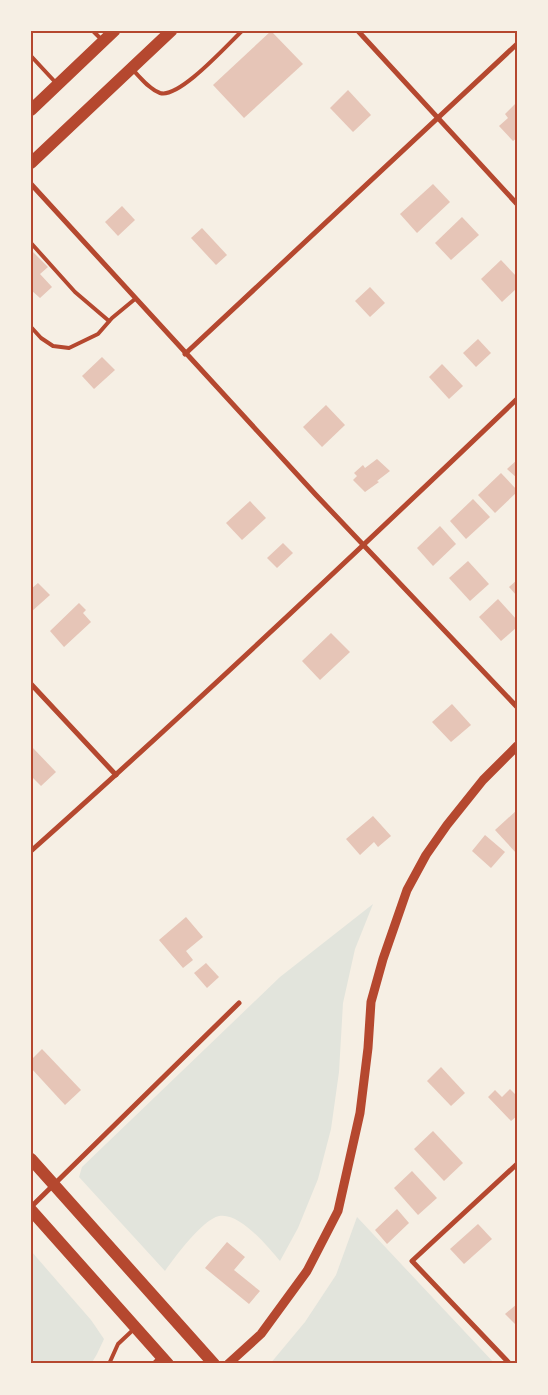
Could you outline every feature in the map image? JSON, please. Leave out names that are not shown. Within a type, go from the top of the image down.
[{"type":"highway","points":[[31,110],[114,31]]},
{"type":"highway","points":[[31,163],[171,31]]},
{"type":"highway","points":[[31,1159],[214,1364]]},
{"type":"highway","points":[[31,1209],[136,1328],[161,1361]]},
{"type":"street","points":[[358,31],[517,204]]},
{"type":"street","points":[[185,354],[517,44]]},
{"type":"street","points":[[31,184],[185,354],[517,707]]},
{"type":"street","points":[[31,851],[364,546],[517,399]]},
{"type":"street","points":[[31,684],[116,775]]},
{"type":"street","points":[[228,1364],[261,1334],[307,1270],[338,1211],[355,1139],[368,1048],[371,1002],[383,959],[407,890],[426,855],[446,825],[483,780],[517,746]]},
{"type":"street","points":[[31,1209],[239,1003]]},
{"type":"street","points":[[510,1364],[412,1261],[517,1164]]},
{"type":"lane","points":[[93,31],[103,42]]},
{"type":"lane","points":[[132,69],[152,89],[161,94],[173,92],[185,85],[242,31]]},
{"type":"lane","points":[[31,56],[58,85]]},
{"type":"lane","points":[[31,243],[75,292],[109,321]]},
{"type":"lane","points":[[31,327],[41,338],[53,346],[69,348],[98,334],[109,321],[135,299]]},
{"type":"lane","points":[[109,1364],[118,1344],[136,1328]]},
{"type":"shaded area","points":[[373,904],[355,949],[343,1003],[339,1072],[331,1129],[318,1179],[298,1228],[280,1261],[253,1232],[236,1219],[219,1216],[197,1231],[165,1271],[79,1177],[82,1167],[280,977]]},
{"type":"shaded area","points":[[357,1217],[495,1364],[270,1364],[305,1322],[336,1275]]},
{"type":"shaded area","points":[[31,1251],[91,1320],[104,1339],[91,1364],[31,1364]]},
{"type":"building","points":[[271,31],[303,64],[244,118],[213,85]]},
{"type":"building","points":[[348,90],[371,115],[353,132],[330,108]]},
{"type":"building","points":[[517,102],[517,138],[513,141],[499,126],[508,118],[505,114]]},
{"type":"building","points":[[433,184],[450,202],[417,233],[400,214]]},
{"type":"building","points":[[122,206],[135,220],[118,236],[105,222]]},
{"type":"building","points":[[462,217],[479,235],[451,260],[435,243]]},
{"type":"building","points":[[202,228],[227,255],[216,265],[191,238]]},
{"type":"building","points":[[31,250],[48,267],[40,274],[52,287],[40,298],[31,290]]},
{"type":"building","points":[[501,260],[517,277],[517,288],[502,302],[481,279]]},
{"type":"building","points":[[370,287],[385,303],[370,317],[355,301]]},
{"type":"building","points":[[478,339],[491,353],[476,367],[463,353]]},
{"type":"building","points":[[102,357],[115,370],[94,389],[82,376]]},
{"type":"building","points":[[442,364],[463,386],[449,399],[429,377]]},
{"type":"building","points":[[326,405],[345,425],[322,447],[303,427]]},
{"type":"building","points":[[377,459],[390,471],[365,492],[353,480],[357,476],[354,473],[363,465],[365,468]]},
{"type":"building","points":[[517,460],[517,478],[507,469]]},
{"type":"building","points":[[501,473],[517,492],[495,513],[478,495]]},
{"type":"building","points":[[473,499],[490,517],[466,539],[450,521]]},
{"type":"building","points":[[250,501],[266,518],[242,540],[226,523]]},
{"type":"building","points":[[440,526],[456,544],[433,566],[417,548]]},
{"type":"building","points":[[283,543],[293,553],[277,568],[267,558]]},
{"type":"building","points":[[468,561],[489,584],[470,601],[449,578]]},
{"type":"building","points":[[517,580],[517,596],[509,587]]},
{"type":"building","points":[[38,583],[50,595],[31,612],[31,589]]},
{"type":"building","points":[[498,599],[517,620],[517,627],[501,641],[479,617]]},
{"type":"building","points":[[79,603],[86,610],[83,613],[91,622],[64,647],[50,631]]},
{"type":"building","points":[[331,633],[350,652],[320,680],[302,661]]},
{"type":"building","points":[[452,704],[471,725],[451,742],[432,722]]},
{"type":"building","points":[[31,746],[56,772],[41,786],[31,776]]},
{"type":"building","points":[[517,810],[517,854],[495,830]]},
{"type":"building","points":[[373,816],[391,836],[378,847],[374,842],[360,855],[346,839]]},
{"type":"building","points":[[485,835],[505,852],[491,868],[472,851]]},
{"type":"building","points":[[186,917],[203,937],[186,951],[193,960],[183,968],[159,940]]},
{"type":"building","points":[[206,963],[219,977],[207,988],[194,973]]},
{"type":"building","points":[[42,1049],[81,1090],[65,1105],[31,1068],[31,1060]]},
{"type":"building","points":[[441,1067],[465,1093],[451,1106],[427,1081]]},
{"type":"building","points":[[510,1089],[517,1096],[517,1116],[511,1121],[488,1097],[495,1090],[502,1097]]},
{"type":"building","points":[[433,1131],[463,1163],[444,1181],[414,1149]]},
{"type":"building","points":[[412,1171],[437,1198],[418,1215],[394,1188]]},
{"type":"building","points":[[397,1209],[409,1223],[387,1244],[375,1230]]},
{"type":"building","points":[[478,1224],[492,1239],[464,1264],[450,1249]]},
{"type":"building","points":[[227,1242],[245,1257],[234,1270],[260,1291],[249,1304],[205,1268]]},
{"type":"building","points":[[517,1304],[517,1326],[505,1314]]}]
